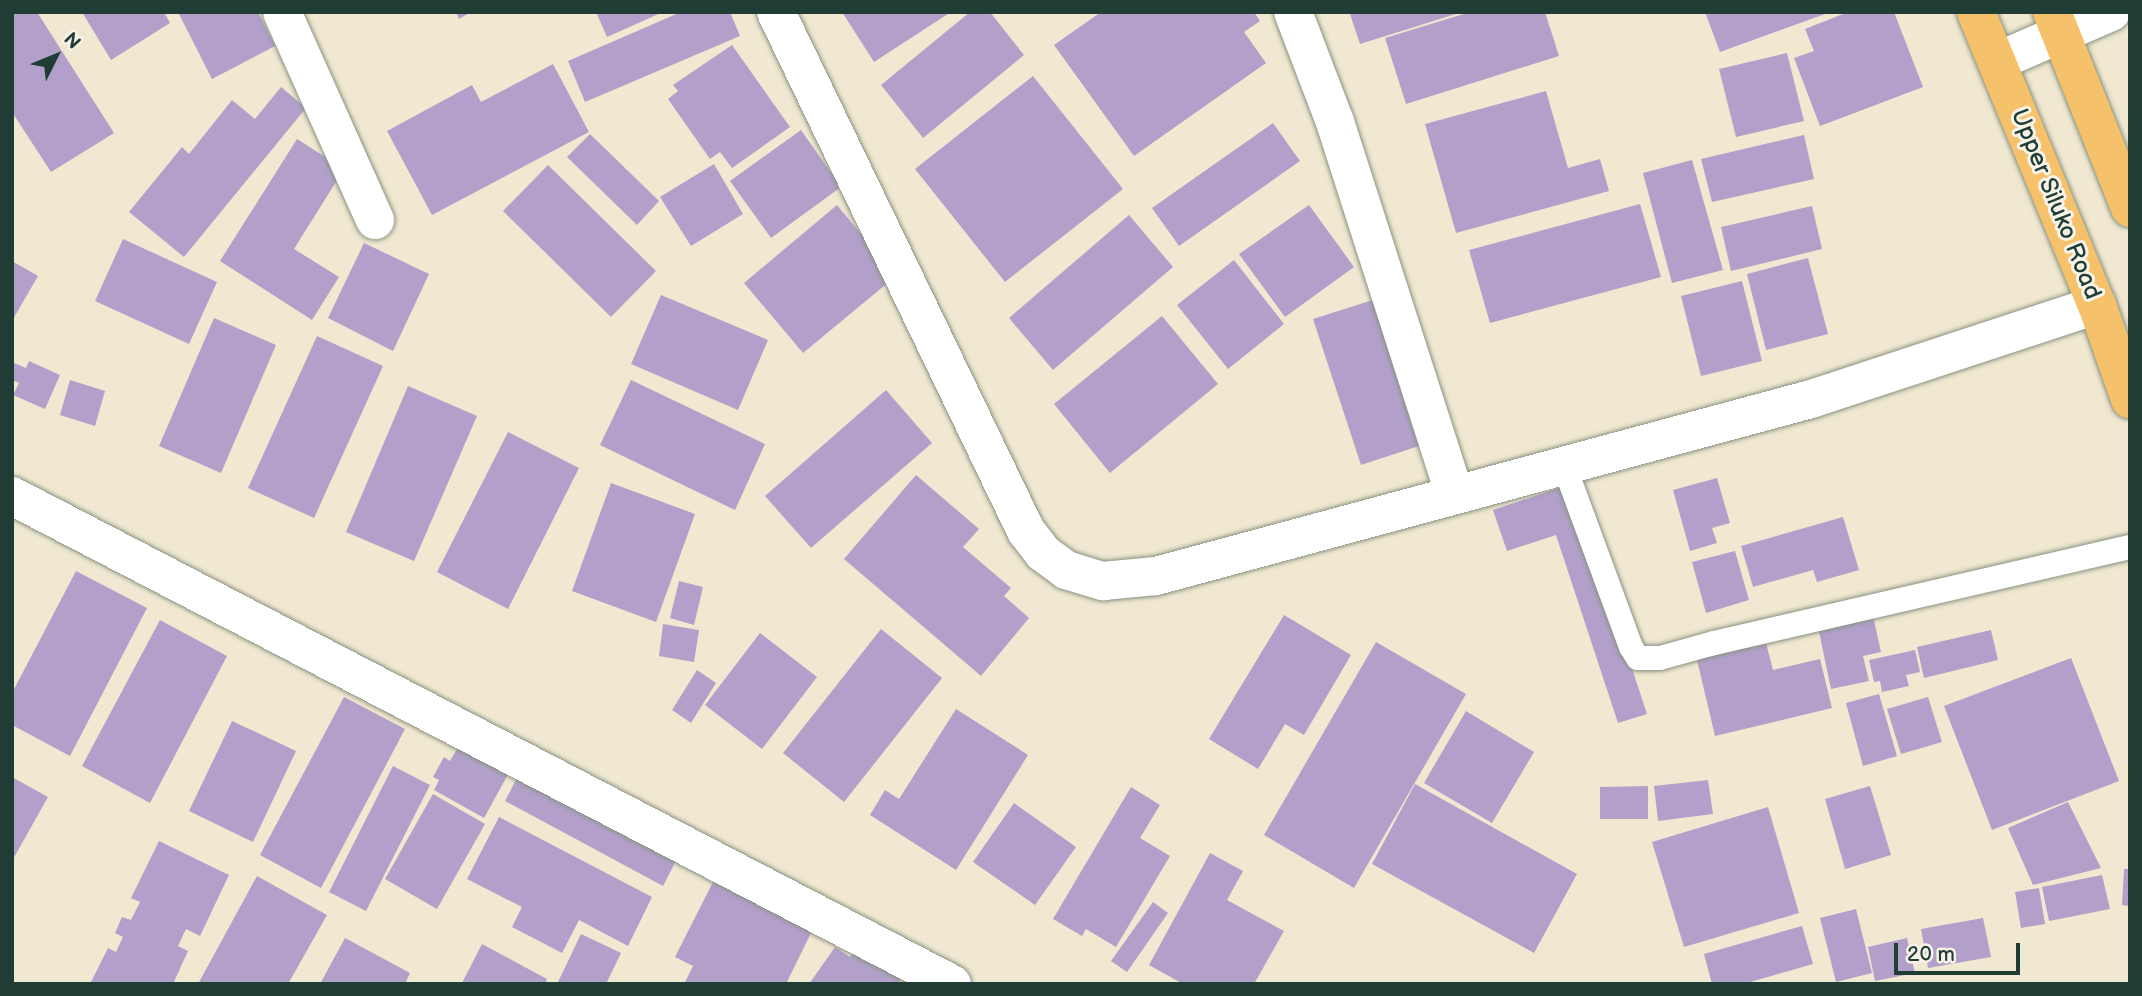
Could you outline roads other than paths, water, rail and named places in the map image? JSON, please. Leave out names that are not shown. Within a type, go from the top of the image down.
[{"type":"main road","name":"Upper Siluko Road","points":[[1976,12],[2096,305],[2130,399]]},
{"type":"main road","points":[[2057,24],[2130,208]]},
{"type":"street","points":[[282,12],[375,220]]},
{"type":"street","points":[[776,12],[1026,531],[1043,553],[1066,570],[1103,581],[1156,576],[1811,399],[2096,305]]},
{"type":"street","points":[[1293,12],[1335,122],[1454,494]]},
{"type":"street","points":[[1998,61],[2057,24],[2110,12]]},
{"type":"street","points":[[12,496],[953,984]]},
{"type":"lane","points":[[1564,465],[1631,647],[1638,658],[1660,658],[1714,643],[2130,547]]}]
